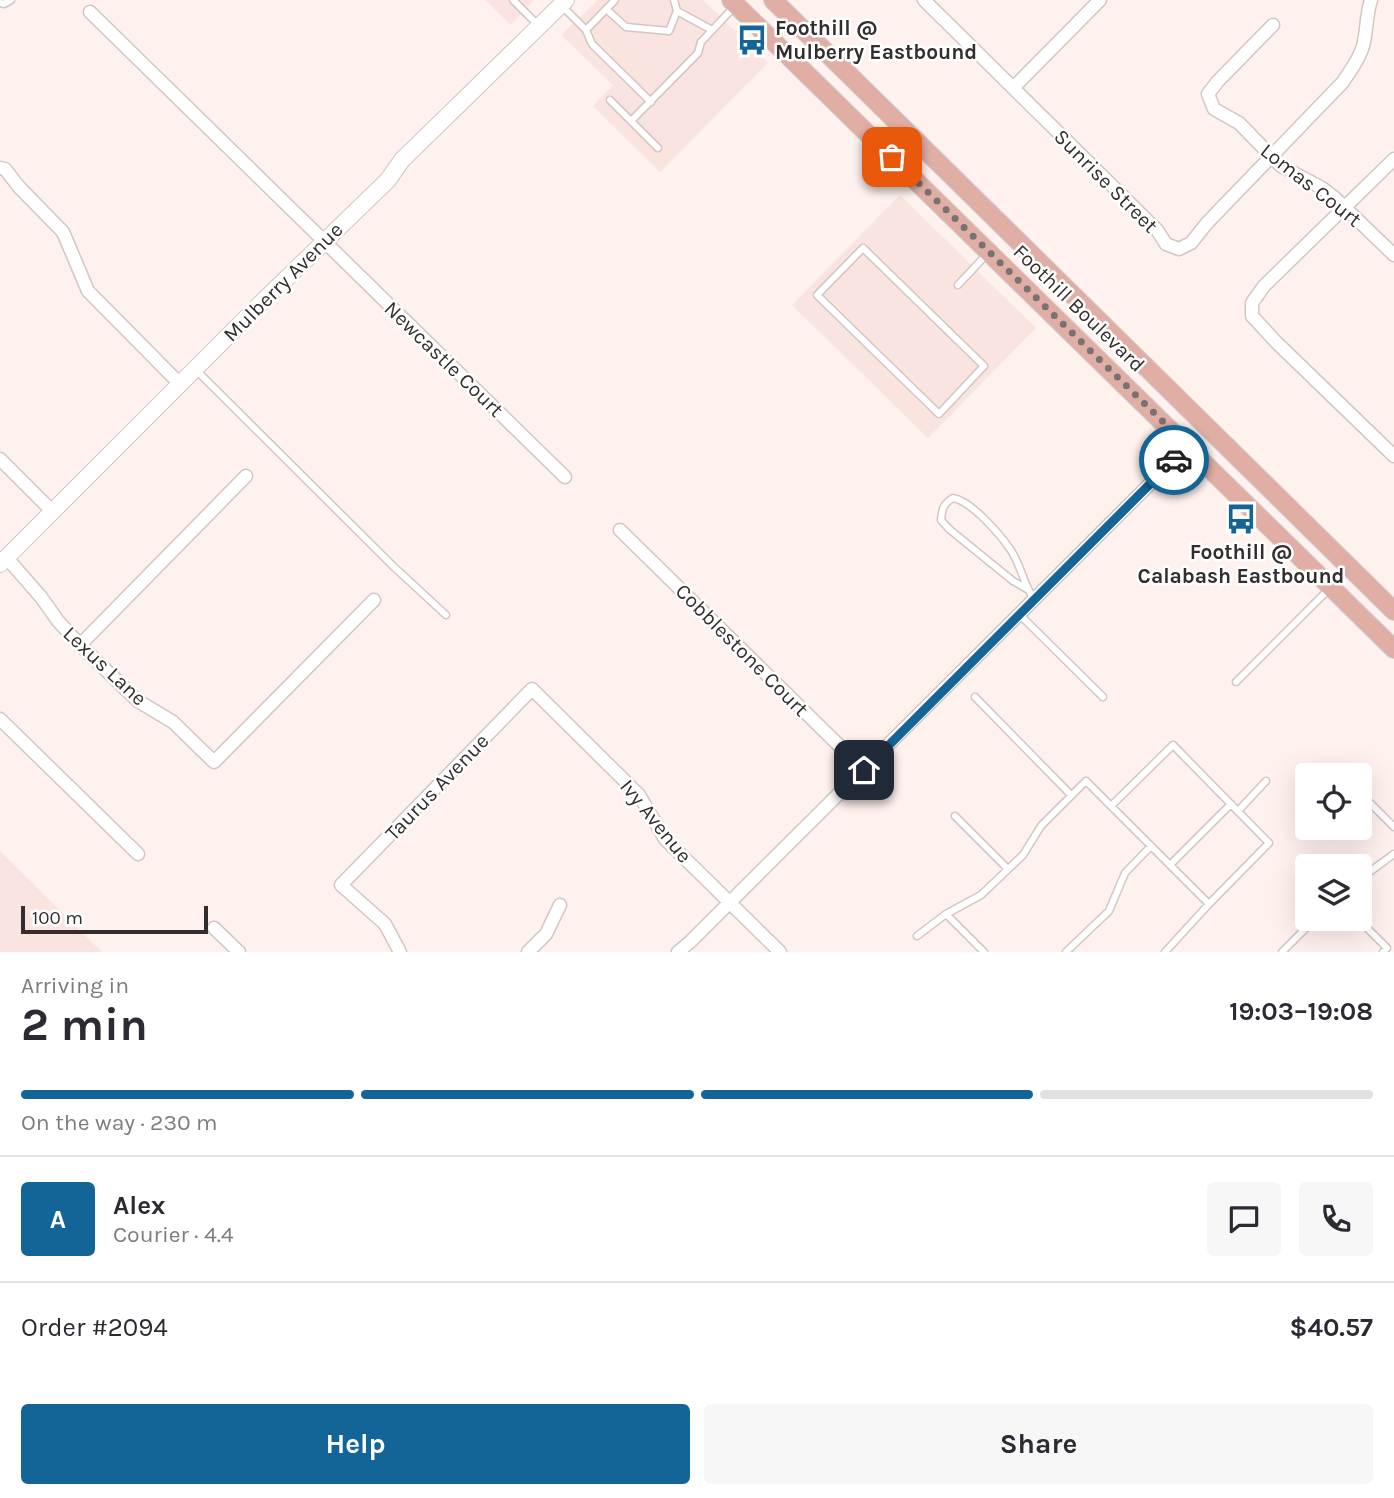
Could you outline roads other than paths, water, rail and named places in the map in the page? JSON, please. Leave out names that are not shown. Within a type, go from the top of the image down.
[{"type":"main road","name":"Foothill Boulevard","points":[[773,0],[1394,611]]},
{"type":"main road","name":"Foothill Boulevard","points":[[734,2],[1394,649]]},
{"type":"street","name":"Sunrise Street","points":[[924,0],[1157,230],[1166,244],[1178,249],[1191,243],[1343,82],[1363,47],[1371,0]]},
{"type":"street","points":[[1013,88],[1100,0]]},
{"type":"street","name":"Mulberry Avenue","points":[[3,561],[323,241],[388,180],[402,160],[563,3]]},
{"type":"street","name":"Newcastle Court","points":[[90,12],[565,477]]},
{"type":"street","name":"Lomas Court","points":[[1273,25],[1218,80],[1208,94],[1214,109],[1239,123],[1280,166],[1322,188],[1394,255]]},
{"type":"street","points":[[1394,159],[1264,286],[1252,303],[1252,316],[1276,342],[1394,456]]},
{"type":"street","points":[[0,168],[5,169],[63,233],[88,291],[180,383]]},
{"type":"street","points":[[678,952],[1019,614],[1031,594],[1188,446]]},
{"type":"street","points":[[0,459],[52,511]]},
{"type":"street","points":[[80,645],[246,476]]},
{"type":"street","name":"Cobblestone Court","points":[[620,530],[864,770]]},
{"type":"street","name":"Lexus Lane","points":[[3,561],[41,597],[80,645],[138,701],[173,722],[214,762],[374,600]]},
{"type":"street","name":"Taurus Avenue","points":[[400,952],[385,924],[341,886],[532,689]]},
{"type":"street","name":"Ivy Avenue","points":[[532,689],[639,795],[666,839],[780,952]]},
{"type":"street","points":[[0,719],[138,854]]},
{"type":"street","points":[[528,952],[546,934],[560,905]]},
{"type":"street","points":[[214,928],[239,952]]},
{"type":"lane","points":[[0,3],[11,0]]},
{"type":"lane","points":[[513,0],[539,27]]},
{"type":"lane","points":[[586,30],[615,0]]},
{"type":"lane","points":[[606,9],[626,27],[669,31],[677,11],[674,0]]},
{"type":"lane","points":[[631,121],[698,53],[701,42],[734,2]]},
{"type":"lane","points":[[563,3],[586,30],[592,44],[651,102]]},
{"type":"lane","points":[[677,11],[712,30]]},
{"type":"lane","points":[[610,100],[658,148]]},
{"type":"lane","points":[[863,248],[903,287],[985,366],[939,414],[817,295],[863,248]]},
{"type":"lane","points":[[958,285],[989,252]]},
{"type":"lane","points":[[195,368],[393,566],[446,615]]},
{"type":"lane","points":[[953,498],[961,499],[982,516],[1011,550],[1031,594],[949,529],[942,520],[945,502],[953,498]]},
{"type":"lane","points":[[1236,682],[1331,587]]},
{"type":"lane","points":[[1019,614],[1103,698]]},
{"type":"lane","points":[[975,698],[1072,795]]},
{"type":"lane","points":[[1111,806],[1173,745],[1269,843],[1165,952]]},
{"type":"lane","points":[[917,936],[946,914],[981,895],[1023,855],[1041,826],[1086,781],[1209,904]]},
{"type":"lane","points":[[1238,811],[1266,781]]},
{"type":"lane","points":[[1170,865],[1231,804]]},
{"type":"lane","points":[[1372,805],[1394,827]]},
{"type":"lane","points":[[955,816],[1008,869]]},
{"type":"lane","points":[[1066,952],[1108,911],[1125,873],[1151,846]]},
{"type":"lane","points":[[1372,870],[1394,854]]},
{"type":"lane","points":[[946,914],[984,952]]},
{"type":"lane","points":[[1282,952],[1303,931]]},
{"type":"lane","points":[[1370,931],[1387,948],[1383,952]]},
{"type":"place","name":"Foothill @ Mulberry Eastbound","points":[[752,40]]},
{"type":"place","name":"Foothill @ Calabash Eastbound","points":[[1241,519]]}]
